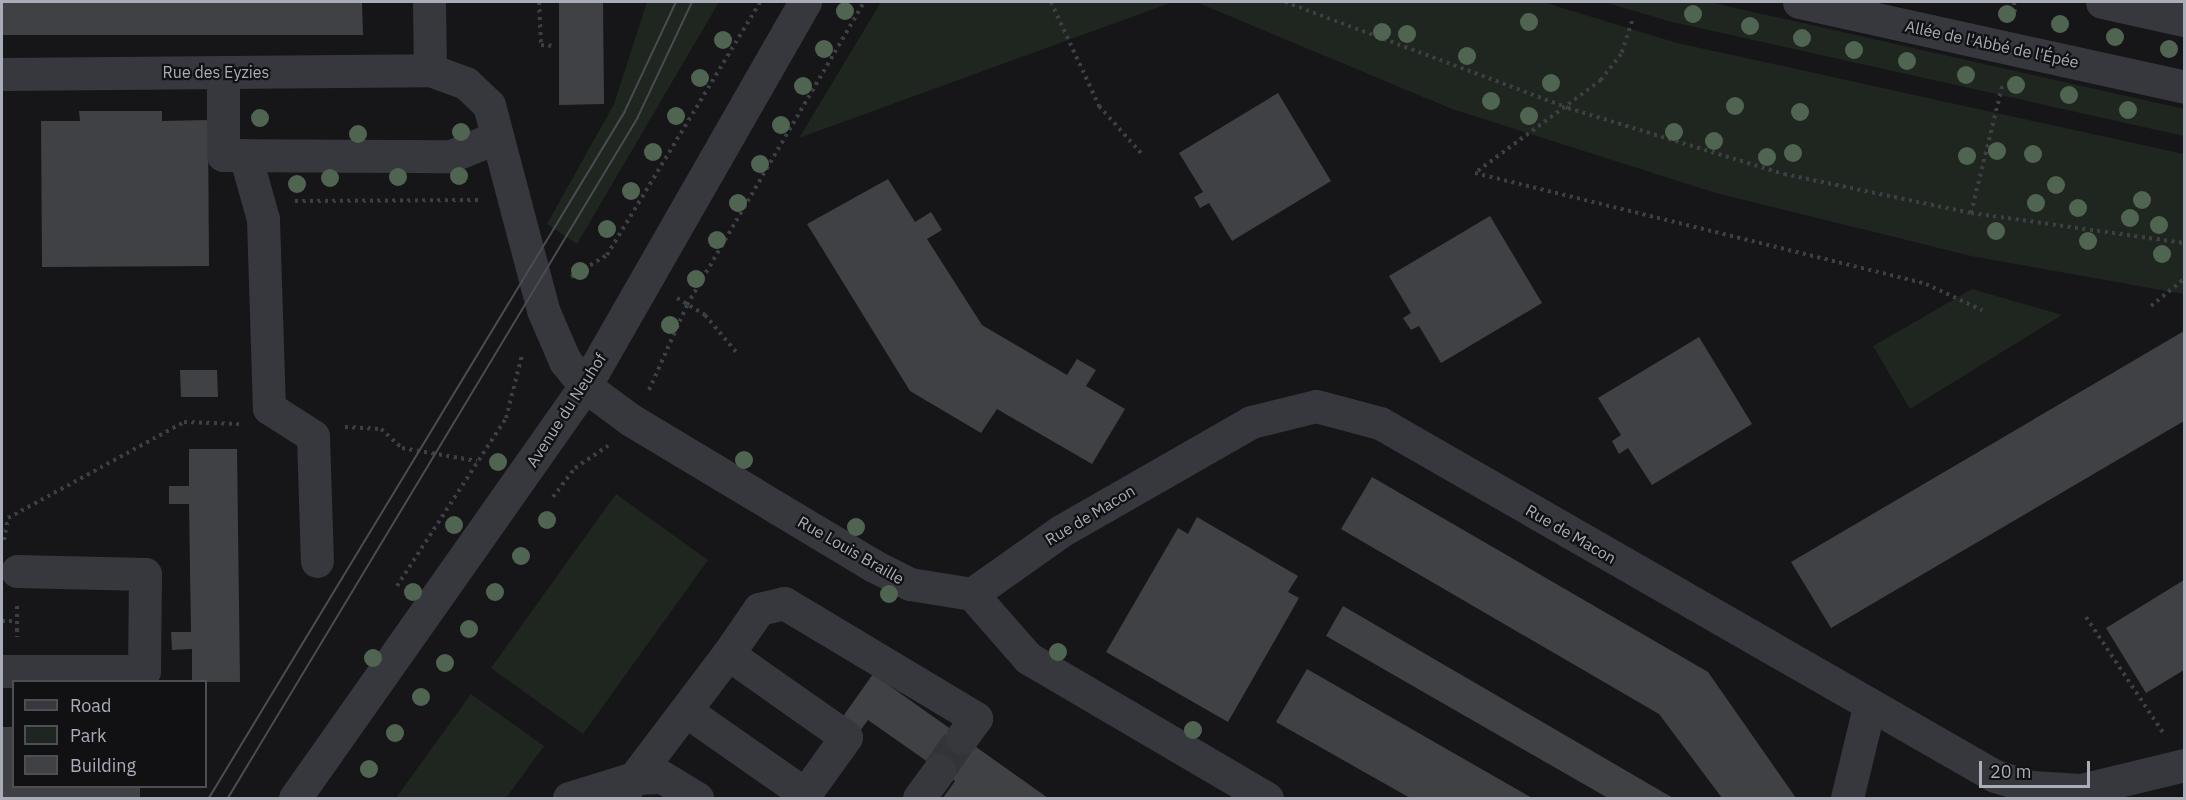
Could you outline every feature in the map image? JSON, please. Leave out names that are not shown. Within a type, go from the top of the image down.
[{"type":"street","points":[[429,2],[430,70]]},
{"type":"street","name":"Avenue du Neuhof","points":[[295,798],[585,386],[805,2]]},
{"type":"street","name":"Allée de l'Abbé de l'Épée","points":[[1799,2],[2184,87]]},
{"type":"street","points":[[2102,2],[2184,20]]},
{"type":"street","name":"Rue des Eyzies","points":[[2,74],[430,70],[466,83],[489,105],[543,310],[565,361],[585,386]]},
{"type":"street","points":[[223,72],[223,155],[451,156],[497,137]]},
{"type":"street","points":[[245,155],[263,219],[269,408],[313,436],[316,561]]},
{"type":"street","name":"Rue Louis Braille","points":[[585,386],[631,420],[874,566],[910,584],[972,594]]},
{"type":"street","name":"Rue de Macon","points":[[972,594],[1061,531],[1251,422],[1316,406],[1380,423],[1969,763],[2032,787],[2081,790],[2184,765]]},
{"type":"street","points":[[9,671],[144,671],[145,574],[11,562]]},
{"type":"street","points":[[972,594],[1028,658],[1267,798]]},
{"type":"street","points":[[627,788],[759,609],[784,603],[976,718],[962,737]]},
{"type":"street","points":[[686,711],[805,794],[846,737],[728,654]]},
{"type":"street","points":[[1846,798],[1869,707]]},
{"type":"street","points":[[919,798],[939,770]]},
{"type":"street","points":[[569,798],[627,788],[662,777],[697,798]]},
{"type":"path","points":[[539,2],[541,45],[556,46]]},
{"type":"path","points":[[607,255],[760,2]]},
{"type":"path","points":[[644,397],[687,305],[864,2]]},
{"type":"path","points":[[1051,2],[1099,106],[1141,153]]},
{"type":"path","points":[[1285,2],[1568,108],[1784,174],[1971,213],[2184,243]]},
{"type":"path","points":[[1632,21],[1621,54],[1568,108],[1475,173],[1926,284],[1982,310]]},
{"type":"path","points":[[1971,213],[2006,74]]},
{"type":"path","points":[[258,201],[489,200]]},
{"type":"path","points":[[2151,306],[2184,279]]},
{"type":"path","points":[[9,671],[17,621],[8,518],[184,422],[381,429],[402,448],[477,461]]},
{"type":"path","points":[[2086,617],[2184,765]]},
{"type":"path","points":[[2,621],[17,621]]},
{"type":"green space","points":[[647,2],[719,2],[577,244],[547,224],[614,104]]},
{"type":"green space","points":[[881,2],[1173,2],[799,138]]},
{"type":"green space","points":[[1196,2],[1543,2],[1677,43],[2184,154],[2184,294],[1971,256],[1716,193],[1452,109]]},
{"type":"green space","points":[[1604,2],[1709,2],[2184,109],[2184,136],[1672,22]]},
{"type":"green space","points":[[1972,289],[2062,315],[1910,409],[1873,346]]},
{"type":"green space","points":[[616,494],[708,560],[583,734],[491,668]]},
{"type":"green space","points":[[471,694],[544,746],[506,798],[396,798]]},
{"type":"building","points":[[2,2],[362,2],[363,35],[2,35]]},
{"type":"building","points":[[559,2],[603,2],[604,104],[559,105]]},
{"type":"building","points":[[1278,93],[1331,181],[1232,241],[1209,203],[1200,208],[1194,197],[1203,192],[1179,153]]},
{"type":"building","points":[[79,111],[162,111],[162,121],[208,120],[209,266],[42,267],[41,121],[80,121]]},
{"type":"building","points":[[888,179],[915,222],[931,212],[942,230],[927,239],[982,325],[1067,375],[1077,359],[1096,370],[1086,386],[1125,409],[1092,464],[997,409],[981,433],[910,391],[807,224]]},
{"type":"building","points":[[1490,216],[1542,303],[1441,363],[1419,326],[1411,330],[1403,318],[1411,313],[1389,276]]},
{"type":"building","points":[[2184,331],[2184,421],[1831,628],[1791,562]]},
{"type":"building","points":[[1699,337],[1752,424],[1652,485],[1628,448],[1619,454],[1612,441],[1621,435],[1598,398]]},
{"type":"building","points":[[180,370],[217,370],[218,397],[181,397]]},
{"type":"building","points":[[189,449],[237,449],[240,682],[192,680],[192,649],[172,650],[171,632],[191,632],[189,504],[169,504],[169,486],[189,486]]},
{"type":"building","points":[[1372,477],[1708,672],[1796,798],[1722,798],[1659,714],[1341,529]]},
{"type":"building","points":[[1197,517],[1298,576],[1288,592],[1299,598],[1228,722],[1106,652],[1178,528],[1188,534]]},
{"type":"building","points":[[2184,580],[2184,670],[2146,693],[2106,628]]},
{"type":"building","points":[[1343,606],[1673,798],[1608,798],[1326,636]]},
{"type":"building","points":[[1307,669],[1532,798],[1410,798],[1276,722]]},
{"type":"building","points":[[873,674],[1048,798],[943,798],[955,781],[868,720],[857,735],[839,722]]},
{"type":"building","points":[[2,727],[12,727],[12,788],[140,788],[140,798],[2,798]]},
{"type":"tunnel","points":[[939,770],[962,737]]},
{"type":"tram line","points":[[209,798],[624,113],[676,2]]},
{"type":"tram line","points":[[228,798],[637,119],[692,2]]}]
